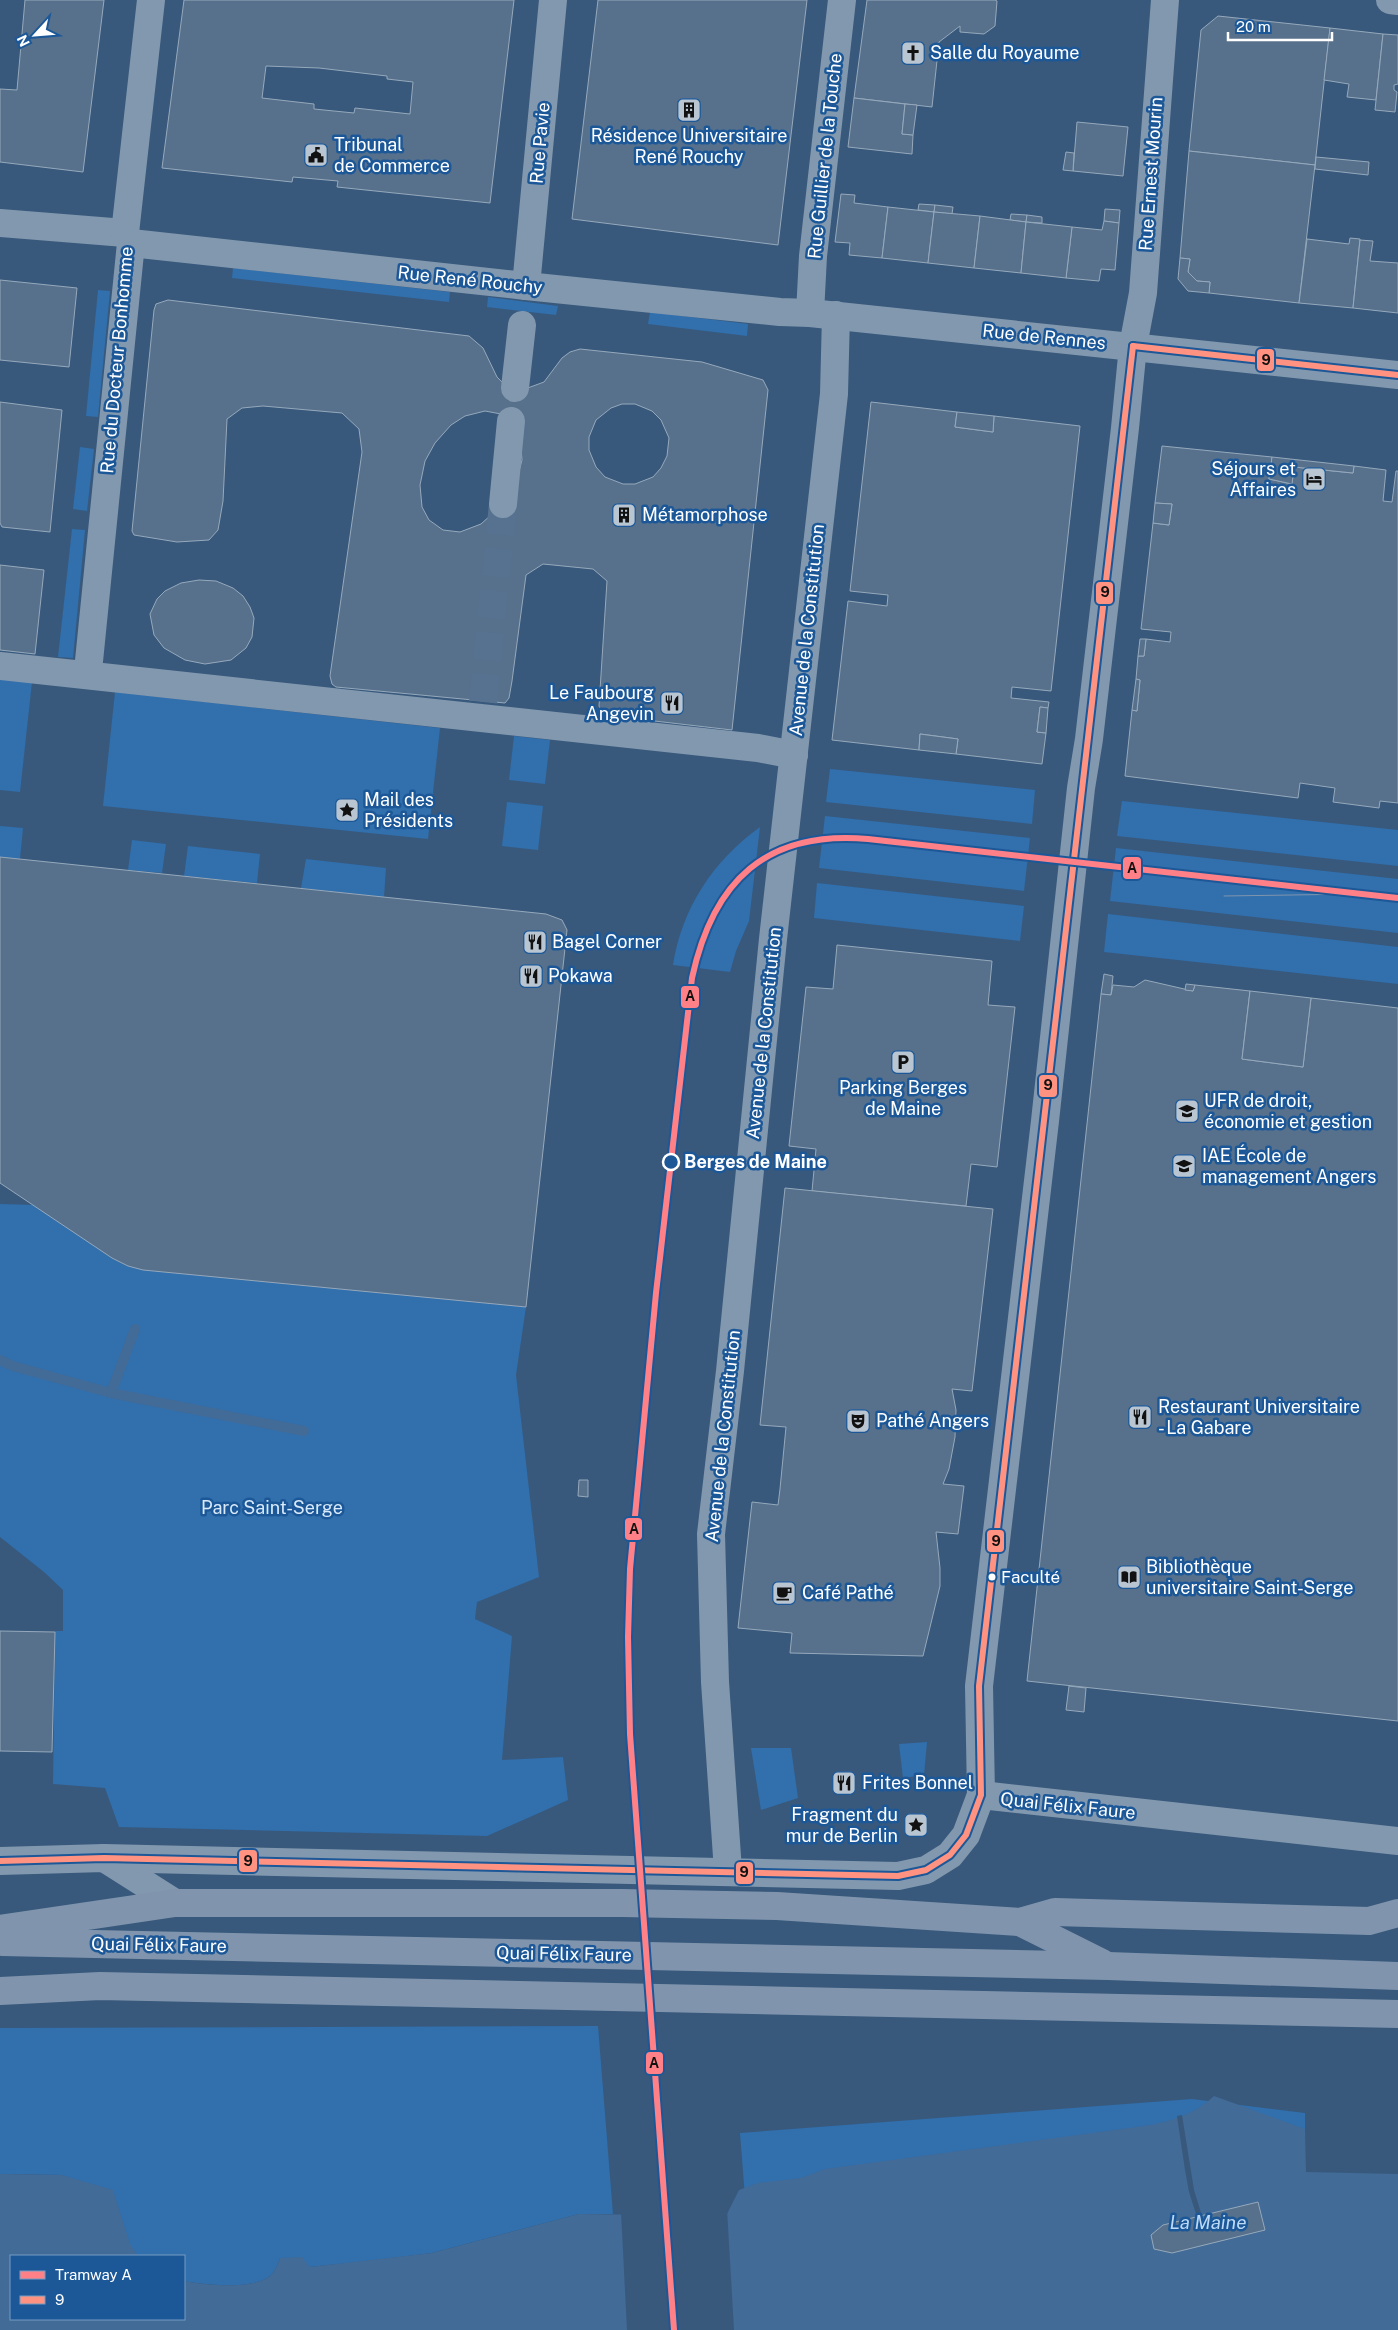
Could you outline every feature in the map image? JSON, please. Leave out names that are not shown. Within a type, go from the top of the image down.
[{"type":"highway","points":[[0,1929],[175,1903],[622,1903],[767,1906],[1020,1922],[1055,1912],[1369,1920],[1398,1912]]},
{"type":"highway","points":[[1020,1922],[1108,1966]]},
{"type":"highway","name":"Quai Félix Faure","points":[[0,1942],[1108,1966],[1398,1976]]},
{"type":"highway","points":[[0,1991],[100,1986],[1398,2014]]},
{"type":"street","name":"Rue du Docteur Bonhomme","points":[[89,661],[151,0]]},
{"type":"street","name":"Rue Pavie","points":[[526,286],[553,0]]},
{"type":"street","name":"Rue Guillier de la Touche","points":[[810,312],[813,256],[842,0]]},
{"type":"street","name":"Rue Ernest Mourin","points":[[981,1795],[979,1686],[1133,346],[1143,293],[1165,0]]},
{"type":"street","points":[[1390,0],[1398,1]]},
{"type":"street","name":"Rue René Rouchy","points":[[0,223],[526,286],[780,312],[810,312]]},
{"type":"street","name":"Rue de Rennes","points":[[810,312],[1398,375]]},
{"type":"street","name":"Avenue de la Constitution","points":[[728,1871],[715,1682],[711,1534],[834,394],[836,315]]},
{"type":"street","points":[[515,388],[522,326]]},
{"type":"street","points":[[503,504],[511,421]]},
{"type":"street","points":[[0,666],[482,710],[758,748],[794,755]]},
{"type":"street","name":"Quai Félix Faure","points":[[0,1861],[104,1858],[898,1876],[926,1870],[950,1855],[966,1835],[981,1795],[1398,1841]]},
{"type":"street","points":[[104,1858],[175,1903]]},
{"type":"green space","points":[[233,268],[450,292],[449,302],[232,278]]},
{"type":"green space","points":[[98,290],[110,291],[98,417],[86,416]]},
{"type":"green space","points":[[488,297],[558,306],[556,315],[487,307]]},
{"type":"green space","points":[[650,312],[748,324],[747,336],[648,324]]},
{"type":"green space","points":[[80,447],[94,449],[87,511],[73,509]]},
{"type":"green space","points":[[72,529],[85,530],[73,658],[58,657]]},
{"type":"green space","points":[[0,679],[32,682],[20,792],[0,790]]},
{"type":"green space","points":[[115,692],[440,728],[428,839],[103,806]]},
{"type":"green space","points":[[514,736],[550,740],[545,784],[509,780]]},
{"type":"green space","points":[[830,769],[1035,790],[1032,824],[826,802]]},
{"type":"green space","points":[[1122,801],[1398,830],[1398,866],[1117,836]]},
{"type":"green space","points":[[507,802],[543,806],[538,850],[502,846]]},
{"type":"green space","points":[[825,816],[1030,838],[1024,891],[819,868]]},
{"type":"green space","points":[[0,826],[23,828],[20,859],[0,857]]},
{"type":"green space","points":[[760,827],[749,921],[736,951],[730,972],[673,965],[677,944],[684,924],[702,887],[728,855]]},
{"type":"green space","points":[[132,840],[166,844],[162,873],[128,870]]},
{"type":"green space","points":[[188,846],[260,854],[257,883],[184,876]]},
{"type":"green space","points":[[1116,848],[1398,879],[1398,933],[1110,901]]},
{"type":"green space","points":[[306,859],[386,868],[384,897],[301,888]]},
{"type":"green space","points":[[817,883],[1024,906],[1020,941],[814,918]]},
{"type":"green space","points":[[1108,914],[1398,947],[1398,984],[1104,952]]},
{"type":"green space","name":"Parc Saint-Serge","points":[[0,1204],[35,1205],[112,1258],[128,1266],[143,1270],[526,1307],[516,1375],[539,1577],[477,1602],[475,1619],[512,1636],[502,1760],[563,1757],[568,1800],[487,1836],[119,1827],[105,1788],[53,1784],[55,1631],[63,1631],[63,1590],[44,1572],[0,1537]]},
{"type":"green space","points":[[927,1742],[924,1775],[903,1778],[899,1744]]},
{"type":"green space","points":[[751,1748],[791,1748],[798,1798],[761,1810]]},
{"type":"green space","points":[[598,2026],[613,2214],[579,2214],[432,2253],[310,2267],[280,2258],[273,2273],[266,2279],[244,2284],[217,2285],[185,2281],[185,2255],[137,2255],[133,2251],[115,2199],[62,2175],[0,2174],[0,2028]]},
{"type":"green space","points":[[1192,2099],[1305,2113],[1305,2158],[751,2274],[740,2133]]},
{"type":"water","name":"La Maine","points":[[1214,2096],[1305,2129],[1306,2172],[1398,2174],[1398,2330],[0,2330],[0,2174],[62,2175],[113,2190],[130,2244],[137,2255],[10,2255],[10,2320],[185,2320],[185,2281],[217,2285],[256,2282],[266,2279],[273,2273],[280,2258],[302,2257],[310,2267],[432,2253],[579,2214],[720,2216],[727,2214],[739,2190],[758,2183],[801,2178],[825,2169],[1151,2125],[1185,2115]]},
{"type":"pier","points":[[1182,2115],[1194,2190],[1202,2216],[1197,2217],[1189,2192],[1177,2116]]},
{"type":"pier","points":[[727,2209],[734,2330],[627,2330],[621,2212],[720,2213],[725,2212]]},
{"type":"building","points":[[25,0],[104,0],[83,172],[0,162],[0,89],[17,90]]},
{"type":"building","points":[[184,0],[514,0],[490,203],[337,187],[338,181],[293,177],[292,182],[162,168]],"holes":[[[266,66],[319,68],[387,76],[387,79],[413,82],[410,114],[355,108],[354,113],[314,109],[314,104],[262,98]]]},
{"type":"building","name":"Résidence Universitaire René Rouchy","points":[[598,0],[807,0],[778,245],[572,219]]},
{"type":"building","points":[[867,0],[995,0],[997,1],[995,26],[984,34],[960,32],[960,26],[939,42],[932,107],[854,98]]},
{"type":"building","points":[[1218,16],[1330,28],[1315,165],[1189,151],[1201,30]]},
{"type":"building","points":[[1330,28],[1383,34],[1376,100],[1347,97],[1349,84],[1324,80]]},
{"type":"building","points":[[1383,34],[1398,35],[1398,84],[1394,85],[1394,90],[1397,92],[1395,112],[1375,110]]},
{"type":"building","points":[[854,98],[905,104],[902,134],[913,135],[912,154],[848,147]]},
{"type":"building","points":[[905,104],[917,105],[913,135],[902,134]]},
{"type":"building","points":[[1077,122],[1128,127],[1123,176],[1073,171]]},
{"type":"building","points":[[1189,151],[1315,165],[1299,303],[1209,293],[1210,282],[1197,281],[1188,272],[1190,259],[1180,258]]},
{"type":"building","points":[[1066,152],[1074,153],[1073,171],[1063,170]]},
{"type":"building","points":[[1316,157],[1369,162],[1368,175],[1315,169]]},
{"type":"building","points":[[841,194],[855,195],[854,203],[888,207],[882,258],[849,255],[850,243],[835,242]]},
{"type":"building","points":[[919,204],[935,205],[934,212],[918,210]]},
{"type":"building","points":[[935,205],[953,207],[952,214],[934,212]]},
{"type":"building","points":[[888,207],[934,212],[928,263],[882,258]]},
{"type":"building","points":[[1105,209],[1120,210],[1119,223],[1104,221]]},
{"type":"building","points":[[934,212],[980,216],[974,268],[928,263]]},
{"type":"building","points":[[1011,214],[1027,215],[1026,222],[1010,220]]},
{"type":"building","points":[[1027,215],[1042,217],[1042,223],[1026,222]]},
{"type":"building","points":[[980,216],[1026,222],[1021,273],[974,268]]},
{"type":"building","points":[[1104,221],[1119,223],[1115,270],[1101,269],[1099,281],[1066,278],[1072,227],[1102,230]]},
{"type":"building","points":[[1026,222],[1072,227],[1066,278],[1021,273]]},
{"type":"building","points":[[1350,238],[1360,239],[1353,308],[1299,303],[1307,239],[1349,244]]},
{"type":"building","points":[[1360,240],[1373,241],[1370,261],[1398,263],[1398,313],[1353,308]]},
{"type":"building","points":[[1180,258],[1190,259],[1188,272],[1197,281],[1210,282],[1209,293],[1188,291],[1178,279]]},
{"type":"building","points":[[0,280],[77,288],[69,367],[0,360]]},
{"type":"building","name":"Métamorphose","points":[[168,300],[469,336],[483,348],[497,377],[503,383],[525,389],[544,382],[562,358],[570,352],[580,349],[702,362],[763,380],[768,390],[732,730],[603,715],[599,706],[607,581],[593,569],[543,564],[526,575],[512,681],[509,698],[505,703],[336,687],[332,684],[330,676],[362,452],[359,429],[342,413],[263,406],[242,408],[227,419],[223,501],[218,530],[209,540],[177,542],[134,535],[132,531],[156,304]],"holes":[[[622,404],[635,404],[652,411],[661,420],[669,438],[667,456],[661,468],[653,477],[635,484],[623,484],[605,477],[596,467],[589,450],[589,437],[596,420],[611,408]],[[485,411],[501,414],[520,436],[522,460],[517,479],[502,505],[481,524],[460,532],[443,530],[429,520],[422,507],[420,485],[425,461],[435,443],[451,425],[465,416]]]},
{"type":"building","points":[[0,402],[62,410],[50,532],[2,527],[0,523]]},
{"type":"building","points":[[871,402],[957,412],[955,427],[993,432],[994,416],[1080,426],[1051,691],[1012,687],[1011,698],[1049,702],[1048,708],[1040,707],[1037,732],[1046,733],[1042,764],[956,754],[958,739],[920,734],[919,750],[832,740],[848,601],[887,606],[888,595],[850,591]]},
{"type":"building","points":[[957,412],[994,416],[993,432],[955,427]]},
{"type":"building","points":[[1162,446],[1272,457],[1269,479],[1292,484],[1294,467],[1353,473],[1354,466],[1386,470],[1383,501],[1392,502],[1396,471],[1398,471],[1398,803],[1380,801],[1379,808],[1333,802],[1335,788],[1300,783],[1298,798],[1125,776],[1132,710],[1137,711],[1140,680],[1136,679],[1138,656],[1144,656],[1146,639],[1170,642],[1171,632],[1141,629],[1153,523],[1169,525],[1172,504],[1155,503]]},
{"type":"building","points":[[1272,457],[1354,466],[1353,473],[1294,467],[1292,484],[1269,479]]},
{"type":"building","points":[[1155,503],[1172,504],[1169,525],[1153,523]]},
{"type":"building","points":[[0,565],[44,570],[35,654],[0,650]]},
{"type":"building","points":[[199,580],[216,581],[233,588],[243,596],[250,607],[254,618],[252,637],[246,648],[231,660],[205,664],[185,660],[164,648],[154,635],[150,614],[157,599],[165,591],[181,583]]},
{"type":"building","points":[[1140,639],[1146,639],[1144,656],[1138,656]]},
{"type":"building","points":[[1136,679],[1140,680],[1137,711],[1132,710]]},
{"type":"building","points":[[1040,707],[1048,708],[1046,733],[1037,732]]},
{"type":"building","points":[[920,734],[958,739],[956,754],[919,750]]},
{"type":"building","points":[[0,857],[546,914],[562,920],[567,930],[526,1307],[143,1270],[128,1266],[112,1258],[0,1183]]},
{"type":"building","name":"Parking Berges de Maine","points":[[837,945],[992,961],[988,1005],[1015,1007],[997,1167],[971,1164],[966,1206],[812,1191],[816,1149],[789,1146],[806,987],[833,989]]},
{"type":"building","points":[[1104,974],[1113,976],[1111,995],[1101,994]]},
{"type":"building","points":[[1145,980],[1193,991],[1195,985],[1250,991],[1242,1059],[1303,1067],[1311,998],[1398,1008],[1398,1721],[1027,1681],[1101,994],[1111,995],[1113,985],[1134,987]]},
{"type":"building","points":[[1186,984],[1195,985],[1193,991],[1185,990]]},
{"type":"building","points":[[1250,991],[1311,998],[1303,1067],[1242,1059]]},
{"type":"building","name":"Pathé Angers","points":[[785,1188],[993,1209],[972,1391],[952,1389],[956,1410],[955,1437],[949,1469],[943,1484],[964,1486],[958,1534],[936,1532],[940,1586],[923,1656],[790,1653],[792,1633],[738,1628],[752,1502],[778,1505],[780,1489],[786,1427],[760,1425]]},
{"type":"building","points":[[579,1480],[588,1480],[588,1497],[578,1496]]},
{"type":"building","points":[[0,1631],[55,1632],[52,1752],[0,1751]]},
{"type":"building","points":[[1069,1686],[1086,1688],[1084,1712],[1066,1710]]},
{"type":"building","points":[[1258,2202],[1265,2230],[1172,2253],[1154,2249],[1151,2235],[1163,2225]]},
{"type":"waterway","points":[[111,1393],[135,1329]]},
{"type":"waterway","points":[[0,1360],[13,1366],[111,1393],[304,1431]]},
{"type":"tunnel","points":[[483,702],[503,504]]},
{"type":"tram line","name":"A","points":[[674,2330],[630,1734],[628,1637],[630,1569],[656,1293],[692,978],[701,944],[714,914],[730,889],[750,869],[773,853],[800,843],[832,838],[868,839],[1398,898]]},
{"type":"tram line","points":[[1224,896],[1360,894]]},
{"type":"transit line","name":"9","points":[[1133,346],[1398,375]]},
{"type":"transit line","name":"9","points":[[0,1861],[104,1858],[898,1876],[926,1870],[950,1855],[966,1835],[981,1795],[979,1686],[1133,346]]},
{"type":"place","name":"Salle du Royaume","points":[[913,53]]},
{"type":"place","name":"Résidence Universitaire René Rouchy","points":[[689,110]]},
{"type":"place","name":"Tribunal de Commerce","points":[[316,155]]},
{"type":"place","name":"Séjours et Affaires","points":[[1314,479]]},
{"type":"place","name":"Métamorphose","points":[[624,515]]},
{"type":"place","name":"Le Faubourg Angevin","points":[[672,703]]},
{"type":"place","name":"Mail des Présidents","points":[[347,810]]},
{"type":"place","name":"Bagel Corner","points":[[535,942]]},
{"type":"place","name":"Pokawa","points":[[531,976]]},
{"type":"place","name":"Parking Berges de Maine","points":[[903,1062]]},
{"type":"place","name":"UFR de droit, économie et gestion","points":[[1187,1111]]},
{"type":"place","name":"Berges de Maine","points":[[671,1162]]},
{"type":"place","name":"IAE École de management Angers","points":[[1184,1166]]},
{"type":"place","name":"Restaurant Universitaire - La Gabare","points":[[1140,1417]]},
{"type":"place","name":"Pathé Angers","points":[[858,1421]]},
{"type":"place","name":"Faculté","points":[[992,1577]]},
{"type":"place","name":"Bibliothèque universitaire Saint-Serge","points":[[1129,1577]]},
{"type":"place","name":"Café Pathé","points":[[784,1593]]},
{"type":"place","name":"Frites Bonnel","points":[[844,1783]]},
{"type":"place","name":"Fragment du mur de Berlin","points":[[916,1825]]}]
